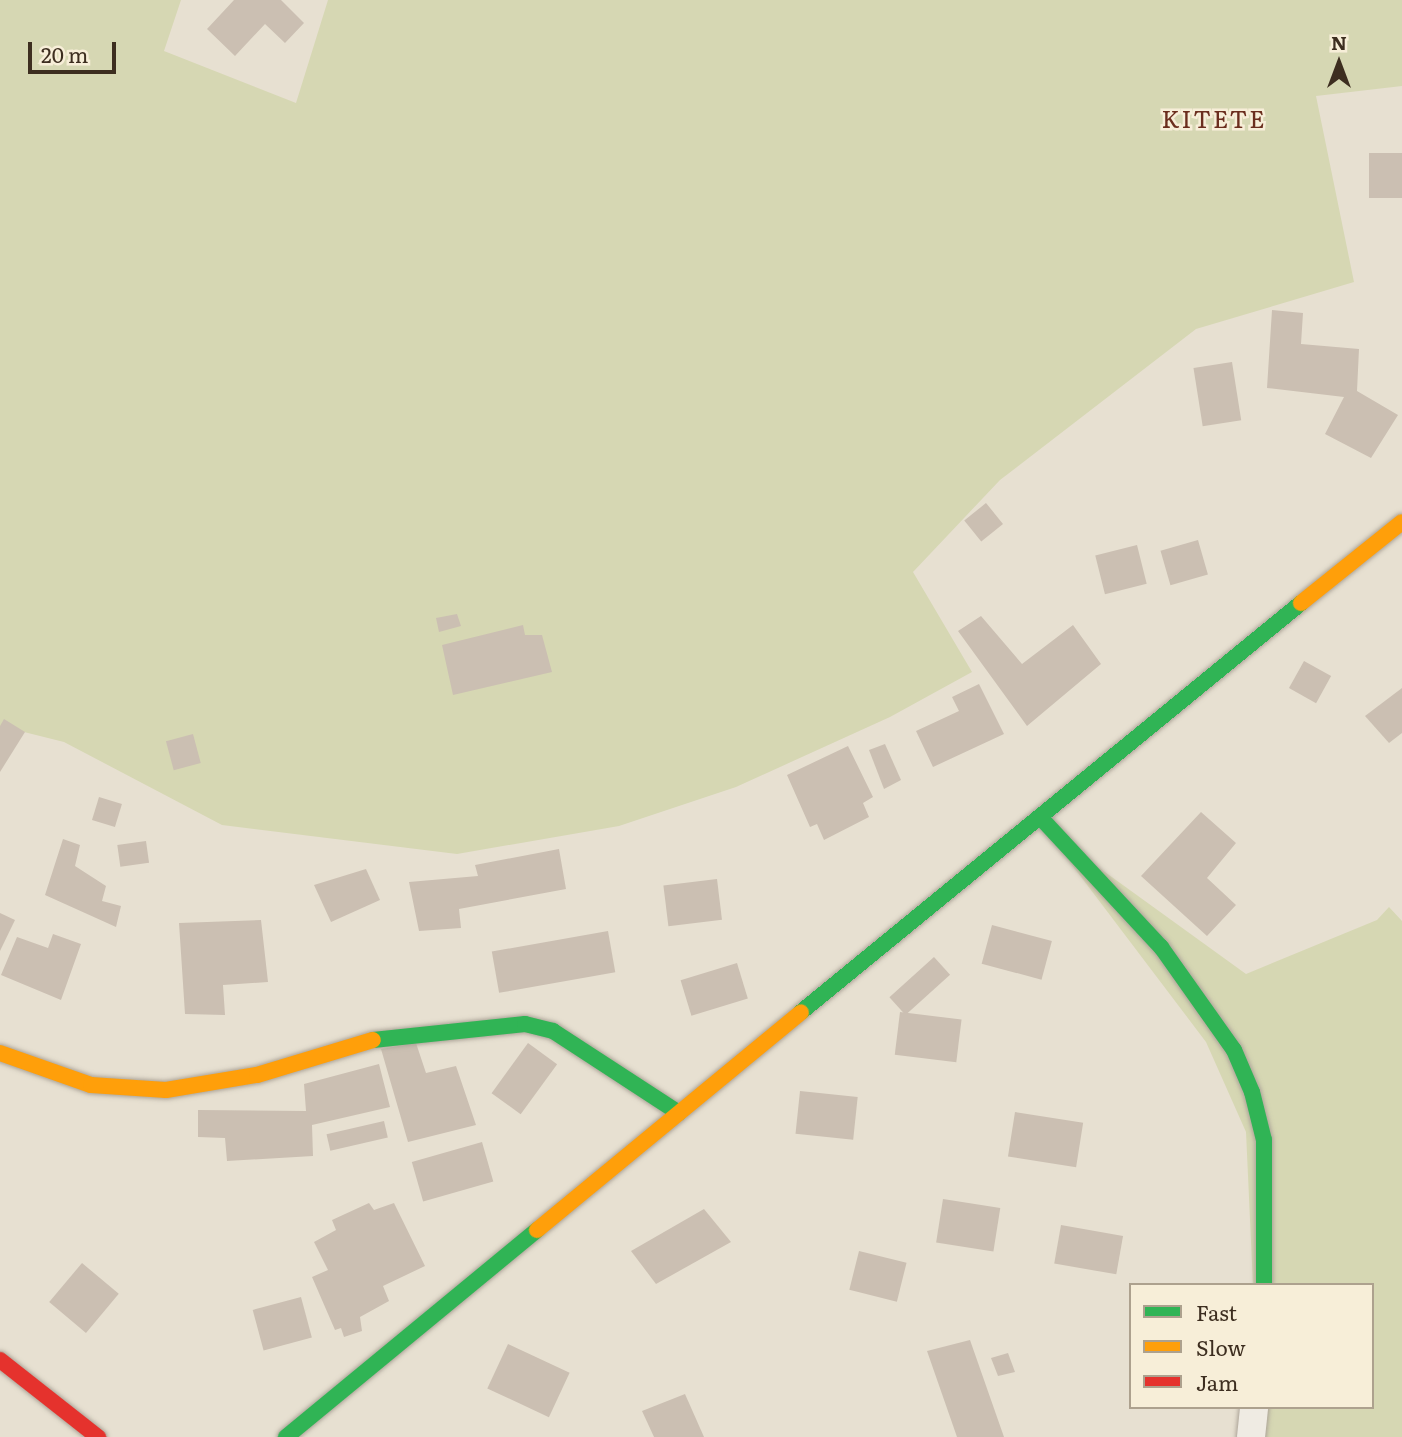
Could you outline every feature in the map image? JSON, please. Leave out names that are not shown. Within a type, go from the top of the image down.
[{"type":"street","points":[[286,1437],[1402,522]]},
{"type":"street","points":[[1040,817],[1161,947],[1234,1050],[1252,1092],[1264,1140],[1264,1283]]},
{"type":"street","points":[[0,1053],[91,1085],[166,1090],[257,1075],[345,1045],[398,1035],[525,1024],[553,1031],[679,1113]]},
{"type":"street","points":[[0,1360],[98,1437]]},
{"type":"street","points":[[1251,1437],[1254,1409]]},
{"type":"green space","points":[[0,0],[181,0],[164,51],[296,103],[328,0],[1402,0],[1402,86],[1316,96],[1354,282],[1196,329],[1000,480],[913,572],[972,672],[890,717],[736,787],[619,826],[457,854],[222,825],[64,742],[0,726]]},
{"type":"green space","points":[[1044,828],[1246,974],[1377,920],[1389,907],[1402,921],[1402,1437],[1244,1437],[1245,1409],[1374,1409],[1374,1283],[1253,1283],[1246,1132],[1206,1042]]},
{"type":"building","points":[[234,0],[281,0],[304,23],[285,43],[265,24],[235,56],[207,29]]},
{"type":"building","points":[[1369,153],[1402,153],[1402,198],[1369,198]]},
{"type":"building","points":[[1272,310],[1303,313],[1301,344],[1359,349],[1357,391],[1398,415],[1371,458],[1325,434],[1344,397],[1267,388]]},
{"type":"building","points":[[1232,362],[1241,420],[1203,426],[1193,368]]},
{"type":"building","points":[[986,503],[1003,524],[981,542],[964,521]]},
{"type":"building","points":[[1198,540],[1208,575],[1170,585],[1161,551]]},
{"type":"building","points":[[1137,545],[1147,584],[1105,594],[1095,555]]},
{"type":"building","points":[[457,614],[461,626],[439,632],[436,618]]},
{"type":"building","points":[[981,616],[1022,664],[1073,625],[1101,664],[1027,726],[958,631]]},
{"type":"building","points":[[523,625],[525,635],[542,635],[552,672],[453,695],[442,645]]},
{"type":"building","points":[[1304,661],[1331,676],[1316,703],[1289,688]]},
{"type":"building","points":[[979,684],[1004,734],[933,767],[916,731],[959,711],[952,697]]},
{"type":"building","points":[[1402,688],[1402,733],[1389,743],[1365,716]]},
{"type":"building","points":[[4,719],[25,732],[0,772],[0,726]]},
{"type":"building","points":[[193,734],[201,763],[174,770],[166,741]]},
{"type":"building","points":[[885,744],[901,780],[884,789],[869,750]]},
{"type":"building","points":[[848,746],[873,797],[863,803],[869,817],[824,840],[817,824],[810,827],[787,775]]},
{"type":"building","points":[[99,797],[122,804],[115,827],[92,820]]},
{"type":"building","points":[[1201,812],[1236,843],[1207,878],[1236,905],[1207,936],[1141,876]]},
{"type":"building","points":[[63,839],[80,845],[75,866],[106,886],[102,901],[121,906],[116,927],[45,895]]},
{"type":"building","points":[[146,841],[149,863],[120,867],[117,845]]},
{"type":"building","points":[[559,849],[566,889],[459,909],[461,928],[419,931],[409,882],[478,876],[475,865]]},
{"type":"building","points":[[366,869],[380,900],[331,922],[314,885]]},
{"type":"building","points":[[717,879],[722,920],[668,926],[663,886]]},
{"type":"building","points":[[0,913],[15,920],[0,951]]},
{"type":"building","points":[[261,920],[268,982],[223,985],[225,1015],[185,1014],[179,923]]},
{"type":"building","points":[[992,925],[1052,941],[1042,980],[982,964]]},
{"type":"building","points":[[608,931],[615,972],[499,993],[492,951]]},
{"type":"building","points":[[53,934],[81,944],[61,1000],[1,975],[17,937],[48,948]]},
{"type":"building","points":[[934,957],[950,975],[905,1015],[889,997]]},
{"type":"building","points":[[737,963],[748,998],[691,1016],[681,980]]},
{"type":"building","points":[[900,1012],[962,1020],[956,1062],[895,1055]]},
{"type":"building","points":[[416,1043],[426,1073],[456,1066],[476,1125],[408,1142],[381,1049]]},
{"type":"building","points":[[528,1043],[557,1064],[521,1114],[492,1093]]},
{"type":"building","points":[[379,1064],[390,1107],[312,1125],[313,1156],[227,1161],[225,1138],[198,1137],[198,1110],[306,1111],[304,1084]]},
{"type":"building","points":[[800,1091],[858,1097],[853,1140],[796,1134]]},
{"type":"building","points":[[1015,1112],[1083,1123],[1076,1167],[1008,1156]]},
{"type":"building","points":[[384,1121],[388,1138],[330,1151],[327,1134]]},
{"type":"building","points":[[482,1142],[493,1181],[423,1202],[412,1162]]},
{"type":"building","points":[[943,1199],[1000,1208],[993,1252],[936,1242]]},
{"type":"building","points":[[369,1203],[374,1210],[394,1203],[425,1266],[383,1286],[389,1301],[360,1317],[362,1331],[344,1337],[341,1328],[335,1330],[312,1277],[328,1270],[314,1242],[336,1230],[332,1220]]},
{"type":"building","points":[[704,1209],[731,1242],[656,1284],[631,1251]]},
{"type":"building","points":[[1061,1225],[1123,1236],[1116,1274],[1054,1263]]},
{"type":"building","points":[[859,1251],[907,1263],[897,1302],[849,1290]]},
{"type":"building","points":[[82,1263],[119,1294],[86,1333],[49,1302]]},
{"type":"building","points":[[301,1297],[312,1338],[264,1351],[253,1310]]},
{"type":"building","points":[[970,1340],[1004,1437],[957,1437],[927,1351]]},
{"type":"building","points":[[508,1344],[570,1373],[549,1417],[487,1388]]},
{"type":"building","points":[[1008,1353],[1015,1372],[998,1376],[991,1358]]},
{"type":"building","points":[[685,1394],[704,1437],[654,1437],[642,1411]]},
{"type":"traffic: fast","points":[[801,1012],[1301,603]]},
{"type":"traffic: fast","points":[[1040,817],[1161,947],[1234,1050],[1252,1092],[1264,1140],[1264,1283]]},
{"type":"traffic: fast","points":[[373,1040],[525,1024],[553,1031],[679,1113]]},
{"type":"traffic: fast","points":[[286,1437],[537,1230]]},
{"type":"traffic: slow","points":[[1301,603],[1402,522]]},
{"type":"traffic: slow","points":[[537,1230],[801,1012]]},
{"type":"traffic: slow","points":[[0,1053],[91,1085],[166,1090],[257,1075],[373,1040]]},
{"type":"traffic: jam","points":[[0,1360],[98,1437]]},
{"type":"district","name":"KITETE","points":[[1214,118]]}]
